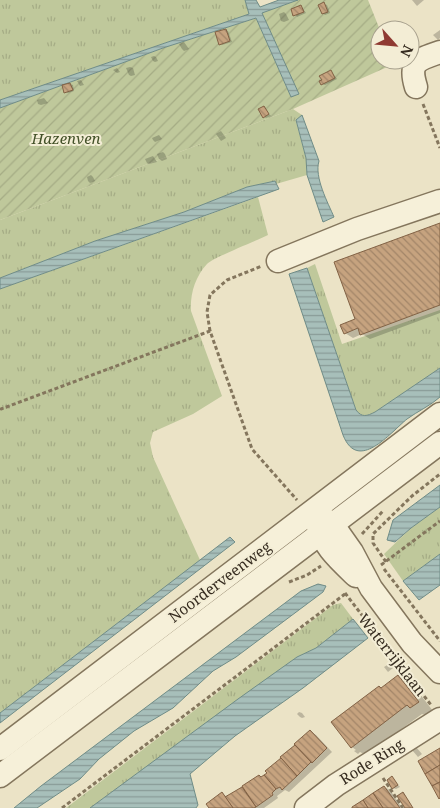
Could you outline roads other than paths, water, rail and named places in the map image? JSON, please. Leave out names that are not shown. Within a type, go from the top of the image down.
[{"type":"street","points":[[416,87],[412,74],[413,65],[419,59],[440,52]]},
{"type":"street","points":[[278,260],[357,229],[440,201]]},
{"type":"street","name":"Noorderveenweg","points":[[0,749],[314,512],[440,414]]},
{"type":"street","name":"Noorderveenweg","points":[[0,776],[440,443]]},
{"type":"street","name":"Waterrijklaan","points":[[314,512],[326,529],[334,555],[375,594],[412,643],[426,668],[438,705]]},
{"type":"street","name":"Waterrijklaan","points":[[412,643],[440,672]]},
{"type":"street","name":"Rode Ring","points":[[306,808],[336,785],[372,762],[438,705]]},
{"type":"water","points":[[245,0],[256,0],[260,7],[279,0],[298,0],[262,13],[299,94],[291,97],[256,18],[163,48],[0,108],[0,100],[249,14]]},
{"type":"water","points":[[302,115],[319,161],[318,175],[322,190],[334,217],[323,222],[307,175],[306,158],[296,120]]},
{"type":"water","points":[[275,181],[279,189],[0,289],[0,278],[95,241],[184,212],[247,187]]},
{"type":"water","points":[[307,268],[356,410],[360,414],[367,415],[375,412],[440,368],[440,397],[407,419],[383,440],[365,450],[357,450],[349,446],[343,435],[289,274]]},
{"type":"water","points":[[440,485],[440,507],[395,542],[387,540],[393,520]]},
{"type":"water","points":[[230,537],[235,542],[0,723],[0,713]]},
{"type":"water","points":[[440,554],[440,585],[419,600],[403,581]]},
{"type":"water","points":[[318,584],[326,586],[323,592],[236,657],[213,671],[173,708],[134,731],[99,759],[80,779],[37,808],[14,808],[301,591]]},
{"type":"water","points":[[353,619],[368,638],[303,688],[235,736],[190,774],[198,805],[196,808],[90,808],[238,699],[297,657],[316,648]]},
{"type":"park label","name":"Hazenven","points":[[66,139]]}]
